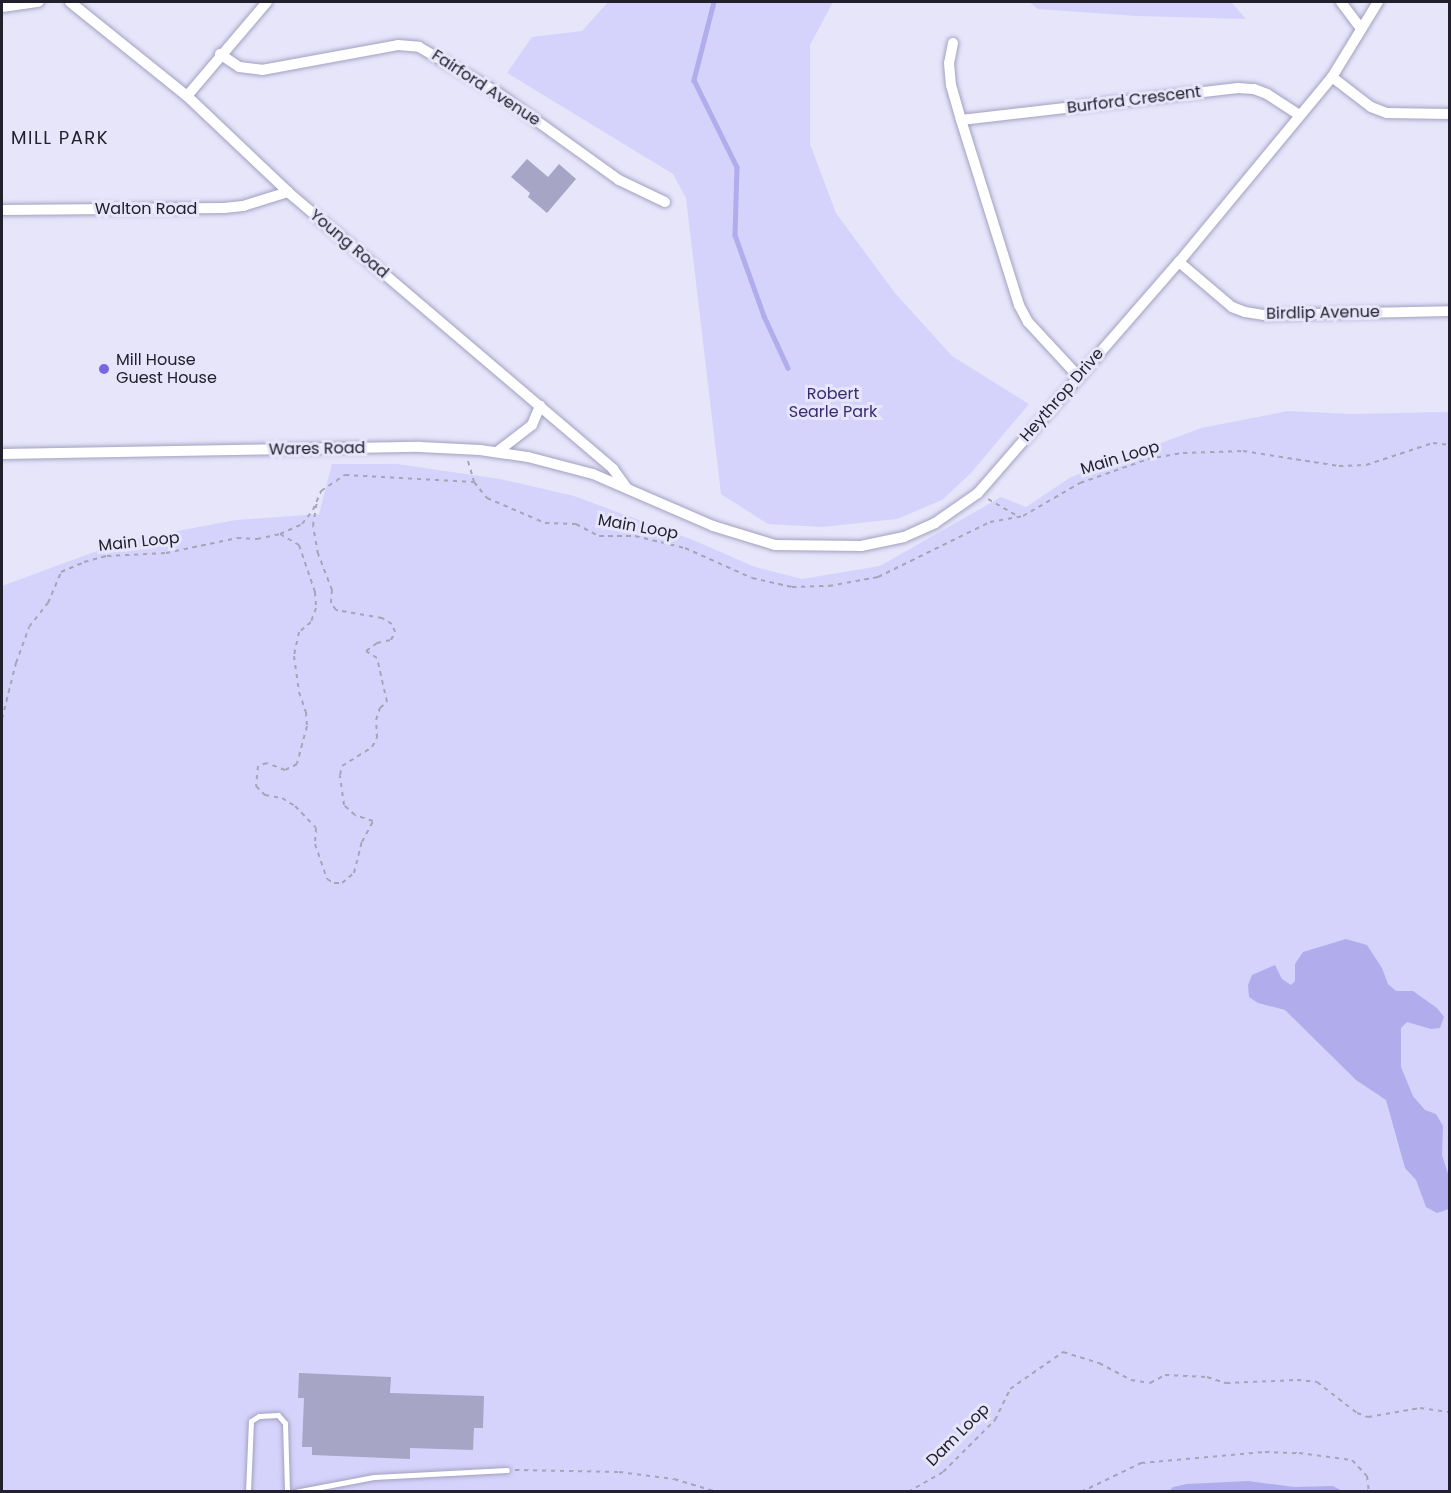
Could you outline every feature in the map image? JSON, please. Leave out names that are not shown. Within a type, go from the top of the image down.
[{"type":"street","points":[[2,7],[39,2]]},
{"type":"street","name":"Young Road","points":[[70,2],[187,96],[288,192],[613,469],[627,488]]},
{"type":"street","points":[[187,96],[220,54],[267,2]]},
{"type":"street","points":[[1341,2],[1361,29]]},
{"type":"street","name":"Heythrop Drive","points":[[627,488],[741,536],[775,545],[805,548],[861,546],[904,537],[935,523],[978,493],[1077,376],[1179,262],[1332,77],[1378,2]]},
{"type":"street","points":[[953,44],[949,63],[951,85],[1019,305],[1028,322],[1077,376]]},
{"type":"street","name":"Fairford Avenue","points":[[220,54],[239,67],[262,70],[398,45],[419,47],[498,93],[619,180],[664,202]]},
{"type":"street","points":[[1332,77],[1371,107],[1387,113],[1449,114]]},
{"type":"street","name":"Burford Crescent","points":[[961,120],[1239,88],[1254,89],[1268,94],[1299,115]]},
{"type":"street","name":"Walton Road","points":[[2,210],[224,208],[243,206],[288,192]]},
{"type":"street","name":"Birdlip Avenue","points":[[1179,262],[1232,308],[1245,312],[1265,315],[1449,311]]},
{"type":"street","points":[[497,452],[532,425],[540,406]]},
{"type":"street","name":"Wares Road","points":[[2,454],[465,448],[562,465],[627,488]]},
{"type":"lane","points":[[248,1491],[251,1421],[259,1416],[278,1415],[285,1423],[287,1491]]},
{"type":"lane","points":[[295,1491],[374,1477],[507,1470]]},
{"type":"path","name":"Main Loop","points":[[2,719],[16,663],[29,627],[48,603],[61,572],[84,562],[107,556],[166,554],[237,538],[257,539],[280,534],[302,524],[321,491],[345,475],[474,482],[487,498],[545,523],[576,525],[599,536],[635,536],[685,548],[752,578],[792,587],[829,586],[878,577],[990,522],[1019,517],[1080,483],[1148,459],[1183,453],[1243,451],[1339,466],[1365,465],[1433,443],[1449,445]]},
{"type":"path","points":[[465,448],[474,482]]},
{"type":"path","points":[[978,493],[1019,517]]},
{"type":"path","points":[[280,534],[299,545],[315,592],[311,622],[299,632],[294,656],[307,726],[297,764],[285,770],[267,762],[258,766],[256,786],[265,795],[274,795],[295,806],[316,828],[315,844],[327,879],[334,883],[342,883],[354,873],[362,842],[373,821],[355,815],[344,805],[340,775],[342,766],[372,747],[378,738],[376,720],[380,708],[387,702],[377,658],[366,651],[377,643],[391,639],[395,632],[392,624],[382,618],[336,609],[331,603],[332,590],[318,554],[313,526],[317,498]]},
{"type":"path","name":"Dam Loop","points":[[908,1491],[943,1472],[995,1420],[1010,1389],[1063,1352],[1099,1363],[1131,1380],[1150,1383],[1165,1375],[1207,1377],[1226,1383],[1273,1379],[1317,1382],[1357,1413],[1368,1417],[1420,1408],[1449,1412]]},
{"type":"path","points":[[1081,1491],[1141,1463],[1265,1452],[1299,1452],[1352,1460],[1367,1476],[1369,1491]]},
{"type":"path","points":[[507,1470],[619,1472],[674,1479],[717,1491]]},
{"type":"green space","name":"Robert Searle Park","points":[[608,2],[833,2],[810,45],[810,144],[836,213],[895,293],[952,356],[1029,404],[971,473],[942,500],[897,519],[822,527],[768,524],[721,494],[686,198],[673,174],[507,73],[532,37],[582,31]]},
{"type":"green space","points":[[1029,2],[1231,2],[1246,19],[1136,16],[1038,9]]},
{"type":"green space","points":[[1288,411],[1351,414],[1449,412],[1449,1491],[2,1492],[2,586],[124,541],[236,520],[319,514],[332,464],[397,464],[500,479],[574,496],[693,540],[755,567],[802,579],[880,566],[1001,497],[1026,507],[1071,477],[1201,428]]},
{"type":"shaded area","points":[[1346,939],[1367,945],[1382,968],[1388,984],[1396,991],[1413,991],[1437,1008],[1444,1017],[1440,1028],[1431,1029],[1407,1022],[1401,1028],[1401,1067],[1413,1096],[1425,1110],[1436,1114],[1443,1126],[1442,1155],[1449,1177],[1449,1209],[1437,1213],[1426,1207],[1416,1180],[1405,1168],[1386,1100],[1356,1080],[1285,1010],[1258,1003],[1249,997],[1248,985],[1252,975],[1275,965],[1282,979],[1291,985],[1295,981],[1295,964],[1303,952]]},
{"type":"shaded area","points":[[1248,1481],[1294,1487],[1333,1486],[1342,1491],[1169,1491],[1173,1487],[1187,1484]]},
{"type":"building","points":[[527,159],[548,177],[559,164],[576,179],[547,213],[528,197],[530,193],[511,177]]},
{"type":"building","points":[[299,1373],[391,1377],[390,1393],[484,1396],[483,1428],[474,1428],[473,1450],[410,1448],[410,1459],[312,1455],[312,1447],[302,1447],[304,1398],[298,1398]]},
{"type":"waterway","points":[[714,2],[694,80],[737,167],[735,235],[764,316],[788,368]]},
{"type":"place","name":"Mill House Guest House","points":[[104,369]]},
{"type":"district","name":"MILL PARK","points":[[60,138]]}]
